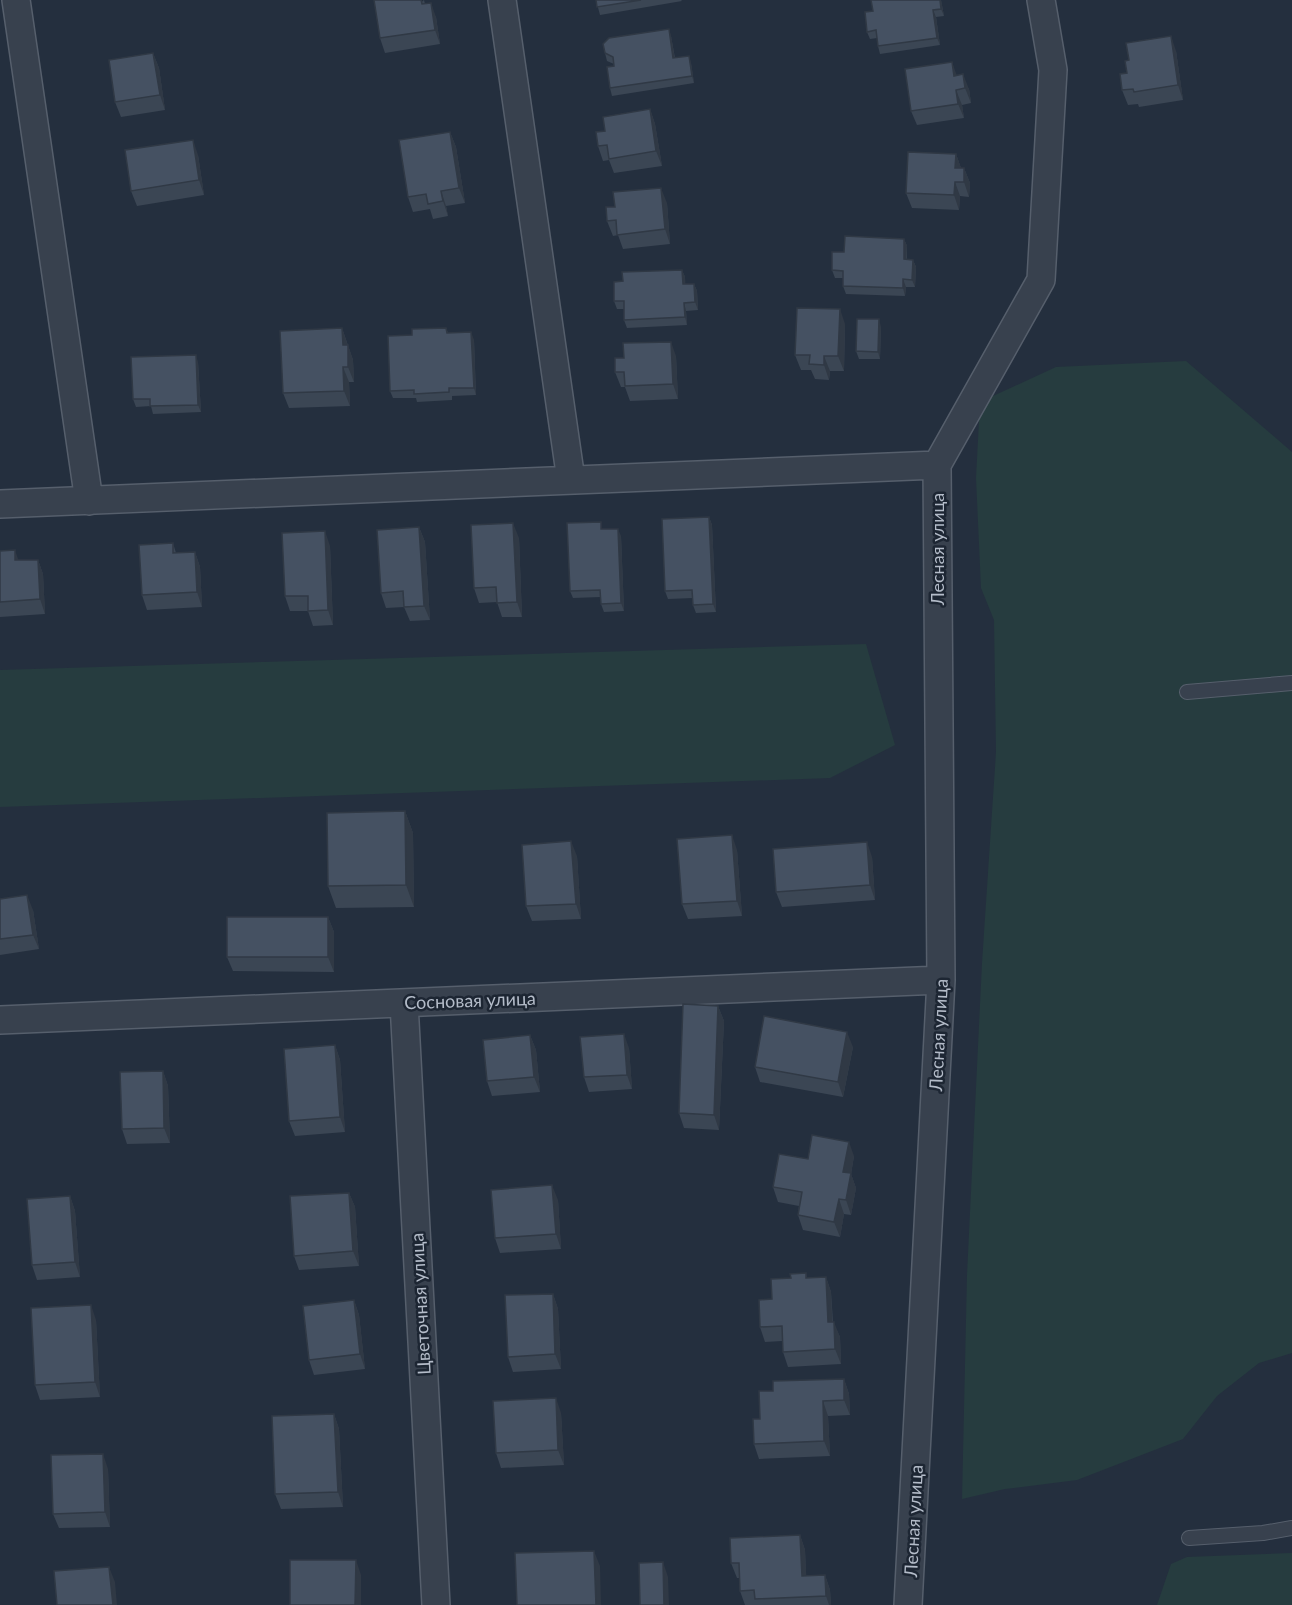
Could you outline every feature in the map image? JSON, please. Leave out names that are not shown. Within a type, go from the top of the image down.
[{"type":"street","points":[[16,0],[88,501]]},
{"type":"street","points":[[502,0],[571,480]]},
{"type":"street","points":[[0,504],[937,465],[1041,280],[1053,70],[1041,0]]},
{"type":"street","name":"Лесная улица","points":[[908,1605],[941,980],[937,465]]},
{"type":"street","name":"Сосновая улица","points":[[0,1020],[941,980]]},
{"type":"street","name":"Цветочная улица","points":[[404,1003],[436,1605]]},
{"type":"lane","points":[[1187,692],[1292,683]]},
{"type":"lane","points":[[1189,1538],[1263,1533],[1292,1528]]},
{"type":"green space","points":[[1186,361],[1292,452],[1292,1353],[1259,1363],[1217,1396],[1183,1439],[1077,1480],[1005,1489],[962,1499],[967,1275],[982,963],[996,752],[994,620],[981,588],[976,478],[980,402],[1056,367]]},
{"type":"green space","points":[[866,644],[895,745],[830,778],[0,807],[0,670]]},
{"type":"green space","points":[[1292,1553],[1292,1605],[1157,1605],[1171,1564],[1187,1557]]},
{"type":"building","points":[[374,0],[421,0],[422,4],[431,3],[435,30],[380,38]]},
{"type":"building","points":[[596,0],[641,0],[597,7]]},
{"type":"building","points":[[871,0],[940,0],[941,9],[933,10],[937,38],[878,46],[876,30],[867,32],[865,12],[873,11]]},
{"type":"building","points":[[669,29],[673,58],[689,56],[692,76],[610,88],[607,67],[614,66],[613,57],[605,53],[603,44],[609,38]]},
{"type":"building","points":[[1171,36],[1178,85],[1134,92],[1133,89],[1122,90],[1120,74],[1127,73],[1125,61],[1129,60],[1126,43]]},
{"type":"building","points":[[153,53],[160,95],[115,102],[109,60]]},
{"type":"building","points":[[952,62],[954,76],[963,74],[965,88],[956,90],[958,104],[911,111],[905,69]]},
{"type":"building","points":[[650,109],[656,151],[609,159],[607,145],[598,146],[596,132],[605,131],[603,117]]},
{"type":"building","points":[[450,132],[459,188],[441,191],[443,201],[428,204],[426,194],[408,197],[399,140]]},
{"type":"building","points":[[193,140],[199,180],[131,191],[125,150]]},
{"type":"building","points":[[908,152],[956,154],[955,168],[964,168],[964,182],[955,182],[954,195],[906,193]]},
{"type":"building","points":[[661,188],[665,229],[617,235],[616,220],[607,221],[606,207],[615,207],[613,192]]},
{"type":"building","points":[[845,236],[904,239],[904,259],[913,260],[912,280],[903,279],[903,288],[843,286],[843,271],[832,270],[832,252],[844,252]]},
{"type":"building","points":[[682,270],[683,284],[694,284],[695,302],[684,303],[685,317],[624,320],[624,301],[614,301],[614,282],[623,281],[622,272]]},
{"type":"building","points":[[797,308],[840,309],[838,356],[824,356],[824,365],[809,364],[810,355],[795,355]]},
{"type":"building","points":[[857,319],[879,319],[878,352],[856,351]]},
{"type":"building","points":[[342,328],[343,345],[348,345],[348,367],[343,367],[344,391],[283,393],[280,331]]},
{"type":"building","points":[[446,328],[447,333],[471,332],[474,388],[449,388],[449,392],[414,394],[414,390],[390,391],[388,336],[412,335],[412,329]]},
{"type":"building","points":[[671,342],[673,384],[625,386],[624,372],[615,372],[615,358],[624,358],[623,343]]},
{"type":"building","points":[[196,355],[198,405],[150,406],[150,399],[133,399],[131,357]]},
{"type":"building","points":[[709,517],[713,604],[693,605],[692,590],[665,591],[662,519]]},
{"type":"building","points":[[601,522],[601,529],[618,529],[621,603],[601,604],[600,590],[570,591],[567,523]]},
{"type":"building","points":[[513,523],[517,602],[497,603],[496,587],[474,588],[471,525]]},
{"type":"building","points":[[419,527],[424,606],[404,607],[403,591],[381,593],[377,530]]},
{"type":"building","points":[[325,531],[328,610],[308,611],[308,596],[285,596],[282,533]]},
{"type":"building","points":[[173,543],[173,553],[195,552],[197,592],[142,595],[139,545]]},
{"type":"building","points":[[15,550],[15,560],[38,560],[40,599],[0,602],[0,551]]},
{"type":"building","points":[[405,811],[406,885],[328,886],[327,813]]},
{"type":"building","points":[[732,835],[737,901],[682,904],[677,839]]},
{"type":"building","points":[[571,841],[576,904],[526,906],[522,845]]},
{"type":"building","points":[[867,842],[870,885],[776,892],[773,849]]},
{"type":"building","points":[[27,895],[33,935],[0,939],[0,899]]},
{"type":"building","points":[[227,917],[328,917],[328,957],[227,957]]},
{"type":"building","points":[[683,1004],[718,1006],[714,1115],[679,1113]]},
{"type":"building","points":[[764,1016],[847,1032],[838,1082],[755,1067]]},
{"type":"building","points":[[624,1034],[627,1075],[584,1077],[580,1037]]},
{"type":"building","points":[[530,1035],[534,1077],[487,1081],[483,1040]]},
{"type":"building","points":[[335,1045],[340,1117],[289,1121],[284,1049]]},
{"type":"building","points":[[163,1071],[164,1128],[122,1129],[120,1072]]},
{"type":"building","points":[[812,1135],[849,1142],[843,1172],[851,1173],[846,1200],[839,1199],[834,1222],[798,1215],[802,1192],[773,1187],[779,1154],[808,1159]]},
{"type":"building","points":[[552,1185],[556,1234],[495,1238],[491,1190]]},
{"type":"building","points":[[349,1193],[353,1251],[294,1256],[290,1196]]},
{"type":"building","points":[[70,1196],[75,1262],[32,1265],[27,1199]]},
{"type":"building","points":[[806,1273],[806,1278],[826,1277],[828,1322],[834,1322],[835,1349],[783,1352],[782,1326],[760,1327],[759,1300],[772,1299],[771,1279],[791,1278],[790,1274]]},
{"type":"building","points":[[553,1294],[555,1354],[508,1357],[505,1295]]},
{"type":"building","points":[[354,1300],[360,1354],[309,1360],[303,1306]]},
{"type":"building","points":[[91,1305],[95,1382],[35,1385],[31,1308]]},
{"type":"building","points":[[844,1379],[844,1400],[823,1401],[824,1441],[754,1444],[753,1419],[760,1419],[759,1391],[773,1391],[773,1381]]},
{"type":"building","points":[[556,1398],[558,1450],[496,1453],[493,1401]]},
{"type":"building","points":[[334,1414],[338,1492],[275,1494],[272,1416]]},
{"type":"building","points":[[103,1454],[105,1512],[53,1514],[51,1455]]},
{"type":"building","points":[[800,1535],[802,1576],[825,1575],[826,1596],[755,1599],[754,1590],[740,1591],[739,1563],[731,1563],[730,1538]]},
{"type":"building","points":[[594,1551],[596,1605],[517,1605],[515,1553]]},
{"type":"building","points":[[290,1560],[356,1560],[355,1605],[290,1605]]},
{"type":"building","points":[[663,1562],[664,1605],[640,1605],[639,1563]]},
{"type":"building","points":[[109,1567],[113,1605],[57,1605],[54,1571]]}]
